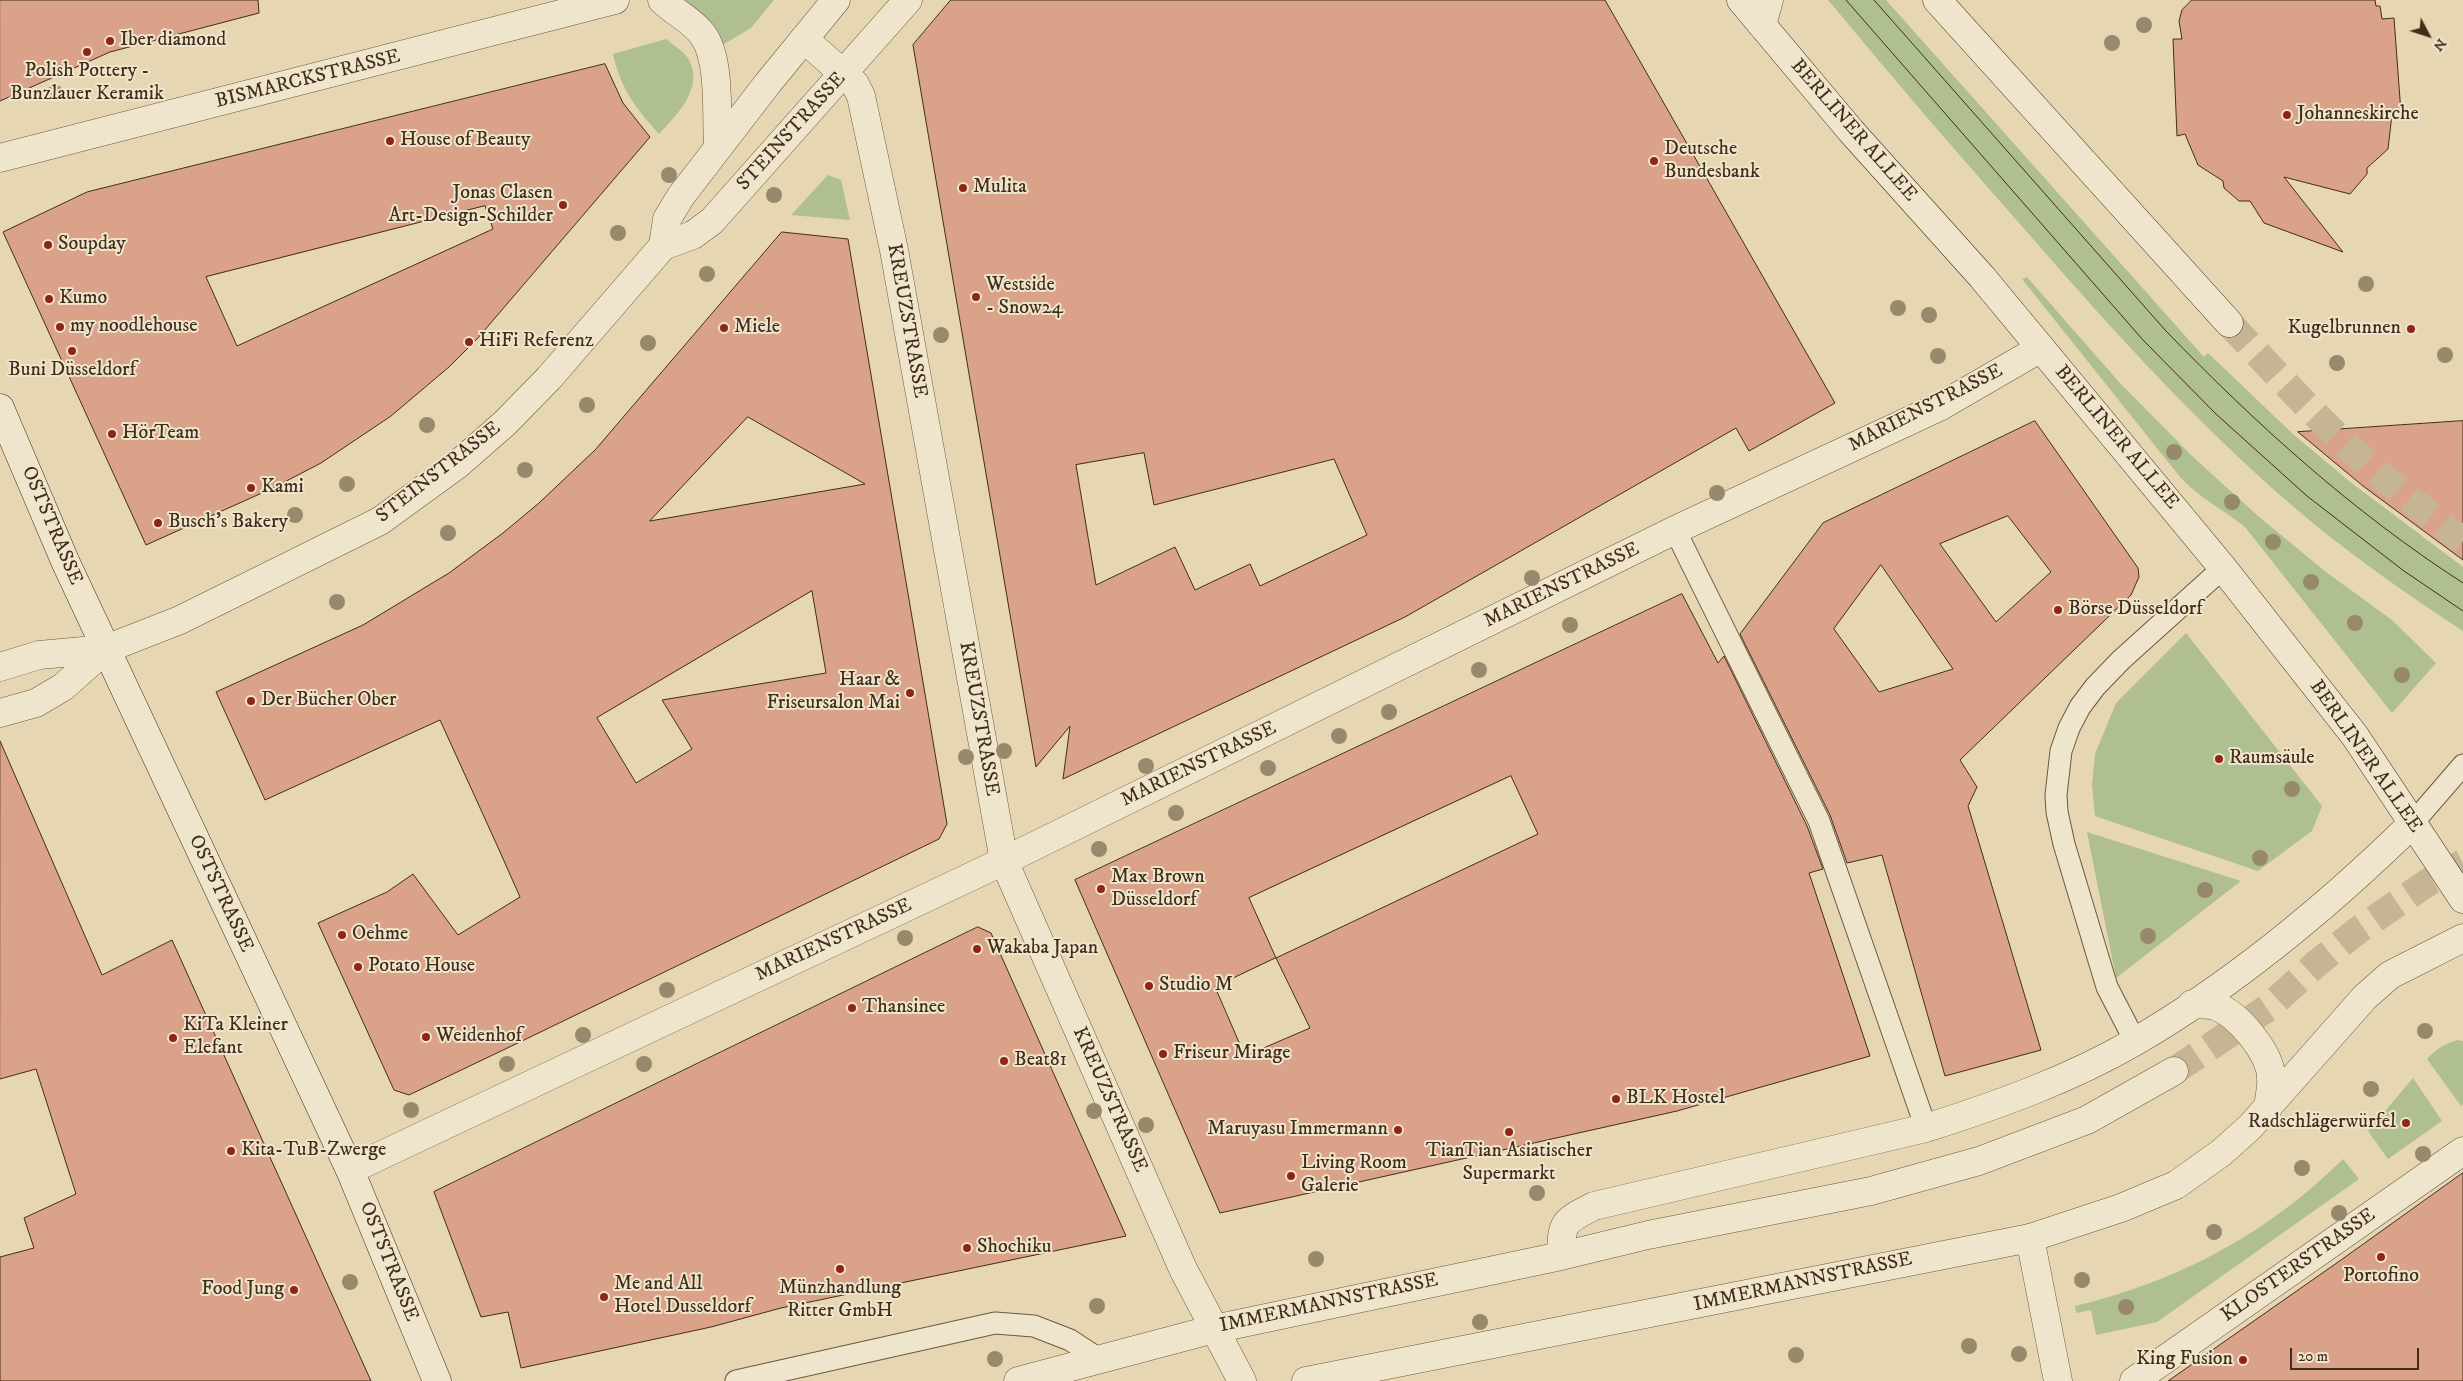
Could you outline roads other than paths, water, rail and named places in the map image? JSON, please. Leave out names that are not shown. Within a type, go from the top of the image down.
[{"type":"street","name":"BISMARCKSTRASSE","points":[[0,158],[615,0]]},
{"type":"street","points":[[662,0],[703,33],[713,52],[716,75],[718,147]]},
{"type":"street","points":[[663,246],[666,220],[718,147],[836,0]]},
{"type":"street","name":"STEINSTRASSE","points":[[106,650],[180,620],[343,541],[380,521],[409,502],[457,465],[511,416],[549,378],[663,246],[693,235],[712,222],[908,0]]},
{"type":"street","name":"BERLINER ALLEE","points":[[1740,0],[1766,13],[1851,131],[1967,260],[2224,568],[2355,736],[2463,899]]},
{"type":"street","points":[[1937,0],[2229,323]]},
{"type":"street","name":"KREUZSTRASSE","points":[[804,39],[855,84],[861,96],[894,250],[1004,861],[1183,1268],[1242,1381]]},
{"type":"street","name":"MARIENSTRASSE","points":[[350,1170],[1004,861],[1675,530],[1941,406],[2041,348]]},
{"type":"street","name":"OSTSTRASSE","points":[[0,408],[65,561],[350,1170],[437,1381]]},
{"type":"street","points":[[0,667],[39,655],[106,650]]},
{"type":"street","points":[[0,713],[36,703],[63,687],[106,650]]},
{"type":"street","points":[[1561,1256],[1562,1229],[1571,1218],[1594,1206],[1926,1128],[1967,1115],[2059,1080],[2135,1041],[2259,958],[2353,882],[2412,824]]},
{"type":"street","name":"IMMERMANNSTRASSE","points":[[1306,1381],[2030,1238],[2121,1208],[2176,1184],[2221,1153],[2268,1108],[2365,997],[2390,975],[2463,938]]},
{"type":"street","points":[[2192,1004],[2216,1006],[2231,1016],[2254,1038],[2272,1076],[2268,1108]]},
{"type":"street","name":"IMMERMANNSTRASSE","points":[[1018,1381],[1214,1329],[1561,1256],[1648,1235],[1871,1191],[1979,1161],[2087,1120],[2174,1071]]},
{"type":"street","name":"KLOSTERSTRASSE","points":[[2134,1381],[2463,1151]]},
{"type":"street","points":[[2030,1238],[2058,1381]]},
{"type":"lane","points":[[1675,530],[1820,821],[1926,1128]]},
{"type":"lane","points":[[2135,1041],[2107,986],[2064,844],[2057,812],[2056,795],[2061,752],[2069,728],[2080,707],[2095,687],[2121,660],[2224,568]]},
{"type":"lane","points":[[2412,824],[2463,765]]},
{"type":"lane","points":[[736,1381],[995,1323],[1034,1326],[1070,1340],[1099,1358]]},
{"type":"tunnel","points":[[2229,323],[2304,403],[2351,449],[2392,485],[2463,541]]},
{"type":"tunnel","points":[[2174,1071],[2269,1007],[2316,964],[2357,931],[2430,881],[2463,863]]},
{"type":"tram line","points":[[1846,0],[2143,340],[2216,414],[2307,496],[2404,571],[2463,611]]},
{"type":"tram line","points":[[1874,0],[2166,331],[2200,366],[2307,466],[2383,527],[2463,583]]},
{"type":"place","name":"Iber diamond","points":[[110,41]]},
{"type":"place","name":"Polish Pottery - Bunzlauer Keramik","points":[[87,52]]},
{"type":"place","name":"Johanneskirche","points":[[2287,115]]},
{"type":"place","name":"House of Beauty","points":[[390,141]]},
{"type":"place","name":"Deutsche Bundesbank","points":[[1654,161]]},
{"type":"place","name":"Mulita","points":[[963,188]]},
{"type":"place","name":"Jonas Clasen Art-Design-Schilder","points":[[563,205]]},
{"type":"place","name":"Soupday","points":[[48,245]]},
{"type":"place","name":"Westside - Snow24","points":[[976,297]]},
{"type":"place","name":"Kumo","points":[[49,299]]},
{"type":"place","name":"my noodlehouse","points":[[60,327]]},
{"type":"place","name":"Miele","points":[[724,328]]},
{"type":"place","name":"Kugelbrunnen","points":[[2411,329]]},
{"type":"place","name":"HiFi Referenz","points":[[469,342]]},
{"type":"place","name":"Buni Düsseldorf","points":[[72,351]]},
{"type":"place","name":"HörTeam","points":[[112,434]]},
{"type":"place","name":"Kami","points":[[251,488]]},
{"type":"place","name":"Busch's Bakery","points":[[158,523]]},
{"type":"place","name":"Börse Düsseldorf","points":[[2058,610]]},
{"type":"place","name":"Haar & Friseursalon Mai","points":[[910,693]]},
{"type":"place","name":"Der Bücher Ober","points":[[251,701]]},
{"type":"place","name":"Raumsäule","points":[[2219,759]]},
{"type":"place","name":"Max Brown Düsseldorf","points":[[1101,889]]},
{"type":"place","name":"Oehme","points":[[342,935]]},
{"type":"place","name":"Wakaba Japan","points":[[977,949]]},
{"type":"place","name":"Potato House","points":[[358,967]]},
{"type":"place","name":"Studio M","points":[[1149,986]]},
{"type":"place","name":"Thansinee","points":[[852,1008]]},
{"type":"place","name":"Weidenhof","points":[[426,1037]]},
{"type":"place","name":"KiTa Kleiner Elefant","points":[[173,1038]]},
{"type":"place","name":"Friseur Mirage","points":[[1163,1054]]},
{"type":"place","name":"Beat81","points":[[1004,1061]]},
{"type":"place","name":"BLK Hostel","points":[[1616,1099]]},
{"type":"place","name":"Radschlägerwürfel","points":[[2406,1123]]},
{"type":"place","name":"Maruyasu Immermann","points":[[1398,1130]]},
{"type":"place","name":"TianTian Asiatischer Supermarkt","points":[[1509,1132]]},
{"type":"place","name":"Kita-TuB-Zwerge","points":[[231,1151]]},
{"type":"place","name":"Living Room Galerie","points":[[1291,1176]]},
{"type":"place","name":"Shochiku","points":[[967,1248]]},
{"type":"place","name":"Portofino","points":[[2381,1257]]},
{"type":"place","name":"Münzhandlung Ritter GmbH","points":[[840,1269]]},
{"type":"place","name":"Food Jung","points":[[294,1290]]},
{"type":"place","name":"Me and All Hotel Dusseldorf","points":[[604,1297]]},
{"type":"place","name":"King Fusion","points":[[2243,1360]]}]
